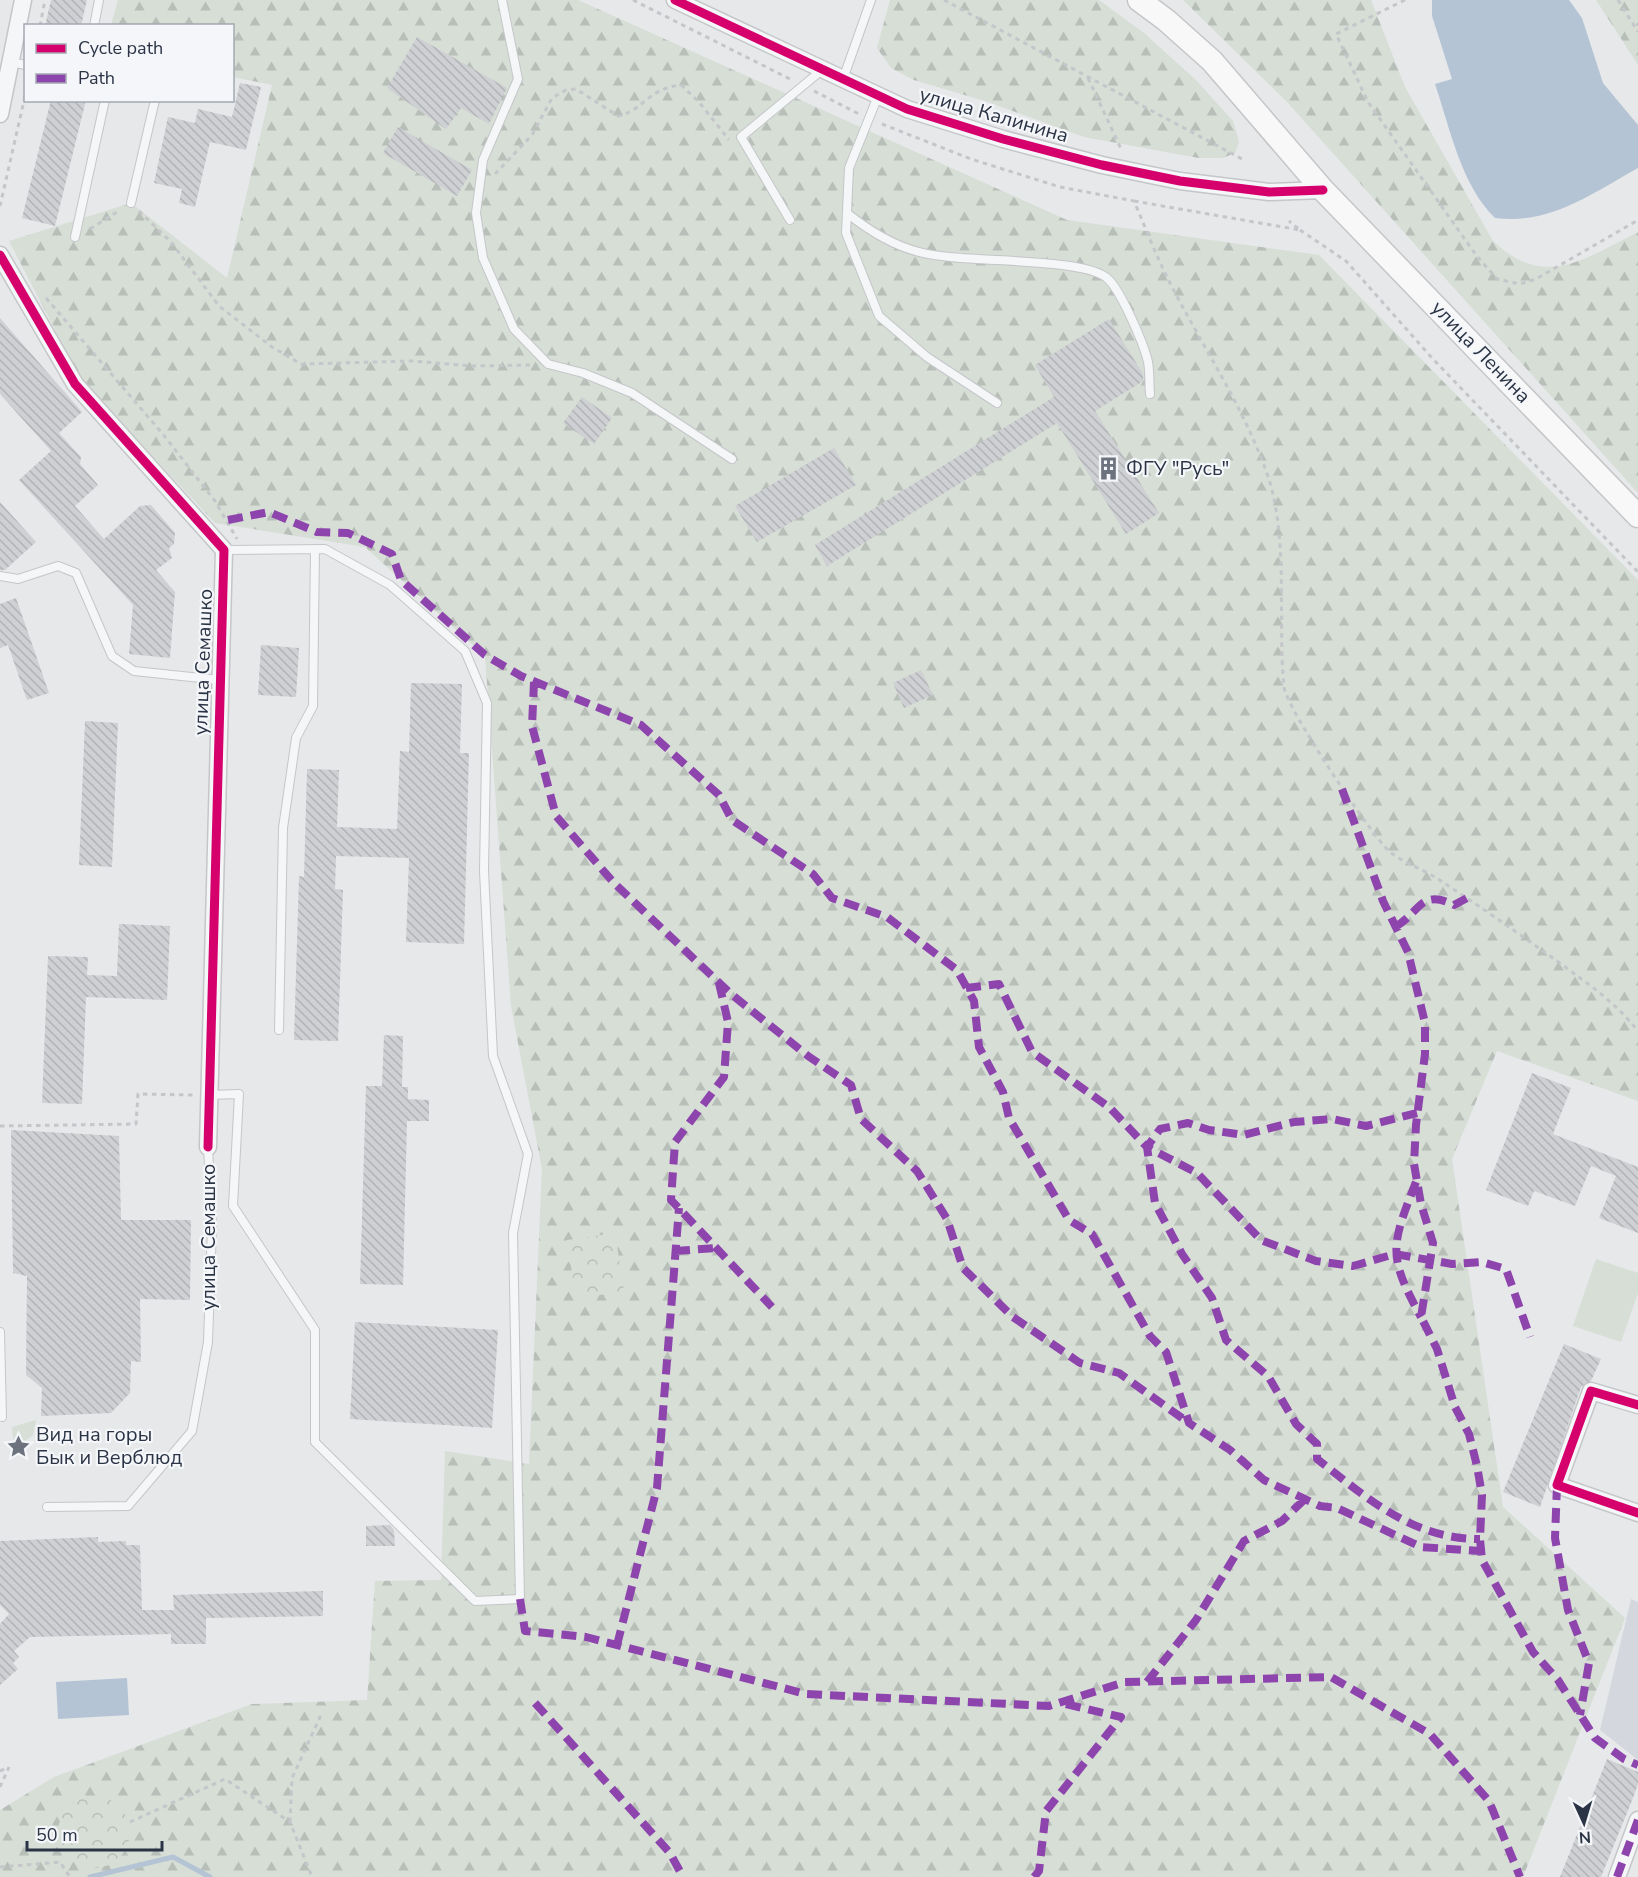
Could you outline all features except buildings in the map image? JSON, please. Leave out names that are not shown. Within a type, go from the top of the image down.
[{"type":"main road","name":"улица Ленина","points":[[1139,0],[1212,61],[1323,190],[1638,516]]},
{"type":"street","points":[[0,114],[2,93],[18,63],[23,0]]},
{"type":"street","name":"улица Калинина","points":[[675,0],[907,109],[1003,139],[1102,165],[1180,182],[1269,192],[1323,190]]},
{"type":"street","points":[[0,255],[75,384],[232,549]]},
{"type":"street","name":"улица Семашко","points":[[208,1147],[207,1095],[220,680],[232,549]]},
{"type":"street","points":[[1638,1405],[1591,1391],[1557,1485],[1638,1513]]},
{"type":"street","points":[[1617,1877],[1638,1820]]},
{"type":"lane","points":[[94,24],[99,0]]},
{"type":"lane","points":[[502,0],[518,79],[483,160],[477,213],[483,258],[514,329],[548,364],[583,373],[632,393],[732,459]]},
{"type":"lane","points":[[843,80],[871,0]]},
{"type":"lane","points":[[790,220],[741,137],[822,70]]},
{"type":"lane","points":[[878,96],[849,168],[846,233],[879,316],[927,357],[997,403]]},
{"type":"lane","points":[[75,237],[105,102]]},
{"type":"lane","points":[[131,203],[155,102]]},
{"type":"lane","points":[[847,213],[870,232],[918,252],[969,261],[1070,265],[1108,278],[1129,315],[1148,362],[1150,394]]},
{"type":"lane","points":[[207,1095],[239,1094],[233,1206],[315,1330],[315,1443],[475,1601],[520,1599],[513,1233],[528,1154],[493,1056],[490,950],[484,871],[487,703],[465,651],[390,585],[325,549],[232,549]]},
{"type":"lane","points":[[279,1030],[283,828],[296,738],[313,706],[315,549]]},
{"type":"lane","points":[[0,576],[18,579],[58,566],[76,573],[112,656],[134,671],[220,680]]},
{"type":"lane","name":"улица Семашко","points":[[47,1507],[128,1506],[192,1431],[208,1342],[212,1227],[208,1147]]},
{"type":"lane","points":[[0,1332],[2,1417]]},
{"type":"path","points":[[40,24],[45,0]]},
{"type":"path","points":[[633,0],[869,119],[971,159],[1060,187],[1300,230]]},
{"type":"path","points":[[944,0],[1244,160]]},
{"type":"path","points":[[1405,0],[1336,34],[1368,102],[1476,255],[1497,279],[1520,284],[1536,279],[1638,220]]},
{"type":"path","points":[[1618,0],[1638,32]]},
{"type":"path","points":[[1087,77],[1124,154]]},
{"type":"path","points":[[479,192],[532,135],[552,98],[566,90],[576,89],[618,116],[629,113],[645,98],[665,87],[681,85],[699,102],[730,141],[741,137]]},
{"type":"path","points":[[0,206],[24,101]]},
{"type":"path","points":[[1134,201],[1171,285],[1230,388],[1266,470],[1277,510],[1282,585],[1280,607],[1284,634],[1284,690],[1293,709],[1342,789],[1389,851],[1434,876],[1522,936],[1617,1005],[1638,1031]]},
{"type":"path","points":[[75,237],[131,203],[171,242],[219,306],[272,347],[301,364],[412,361],[473,366],[548,364]]},
{"type":"path","points":[[1288,220],[1346,261],[1432,358],[1638,572]]},
{"type":"path","points":[[46,297],[162,433],[215,501],[234,530],[232,549]]},
{"type":"path","points":[[0,1126],[136,1124],[138,1094],[207,1095]]},
{"type":"path","points":[[312,1877],[290,1822],[292,1778],[321,1715]]},
{"type":"path","points":[[0,1771],[9,1767],[0,1787]]},
{"type":"path","points":[[130,1822],[225,1779],[290,1822]]},
{"type":"path","points":[[0,1867],[60,1862],[70,1877]]},
{"type":"shaded area","points":[[1631,1599],[1638,1602],[1638,1760],[1600,1730]]},
{"type":"green space","points":[[118,0],[578,0],[1067,220],[1319,255],[1638,580],[1638,1101],[1497,1051],[1452,1159],[1503,1507],[1625,1618],[1523,1877],[0,1877],[0,1810],[54,1777],[252,1704],[367,1700],[375,1581],[441,1580],[445,1451],[529,1464],[542,1169],[511,1006],[485,656],[365,547],[215,523],[80,378],[9,241],[131,203],[227,278],[272,85],[234,77],[234,24],[111,24]]},
{"type":"green space","points":[[890,0],[1099,0],[1144,33],[1196,80],[1233,121],[1239,142],[1235,153],[1223,158],[1199,158],[1084,137],[988,102],[914,80],[891,68],[877,48]]},
{"type":"green space","points":[[1183,0],[1371,0],[1405,87],[1493,241],[1512,256],[1530,264],[1547,267],[1582,260],[1638,232],[1638,493],[1287,102]]},
{"type":"green space","points":[[1596,0],[1638,0],[1638,65]]},
{"type":"green space","points":[[615,1233],[624,1291],[576,1299],[567,1240]]},
{"type":"green space","points":[[1596,1259],[1638,1273],[1638,1293],[1621,1342],[1573,1326]]},
{"type":"green space","points":[[36,1420],[33,1435],[14,1449],[12,1427]]},
{"type":"green space","points":[[101,1796],[120,1806],[128,1818],[130,1832],[128,1846],[120,1858],[108,1866],[87,1868],[68,1858],[60,1846],[58,1825],[68,1806],[80,1798]]},
{"type":"water","points":[[1432,0],[1569,0],[1582,18],[1603,83],[1638,125],[1638,168],[1587,197],[1552,212],[1515,219],[1495,218],[1483,205],[1465,173],[1435,84],[1452,79],[1432,16]]},
{"type":"water","points":[[127,1678],[129,1715],[58,1719],[56,1682]]},
{"type":"waterway","points":[[90,1877],[173,1857],[210,1877]]},
{"type":"marked path","points":[[228,520],[269,512],[317,532],[348,533],[392,554],[401,580],[485,655],[521,676],[641,725],[719,795],[732,820],[813,874],[832,898],[887,917],[957,970],[974,1001],[979,1047],[1003,1092],[1009,1118],[1069,1220],[1092,1234],[1150,1336],[1166,1352],[1189,1423],[1230,1450],[1264,1480],[1320,1506],[1337,1508],[1421,1547],[1481,1551]]},
{"type":"marked path","points":[[534,682],[532,726],[556,816],[614,883],[731,994],[808,1056],[851,1085],[861,1119],[917,1171],[947,1219],[963,1268],[1013,1317],[1080,1363],[1119,1373],[1189,1423]]},
{"type":"marked path","points":[[1342,789],[1383,901],[1408,952],[1425,1023],[1425,1054],[1416,1125],[1414,1164],[1421,1204],[1433,1243],[1421,1317],[1437,1349],[1455,1407],[1469,1434],[1482,1495],[1480,1539],[1482,1560],[1533,1652],[1558,1680],[1595,1738],[1624,1759],[1638,1765]]},
{"type":"marked path","points":[[1395,927],[1427,901],[1443,900],[1454,905],[1467,898]]},
{"type":"marked path","points":[[719,983],[728,1022],[724,1077],[675,1142],[671,1200],[772,1307]]},
{"type":"marked path","points":[[966,988],[999,984],[1032,1052],[1110,1108],[1147,1147],[1155,1203],[1182,1254],[1212,1298],[1226,1340],[1268,1376],[1296,1424],[1317,1444],[1317,1459],[1354,1488],[1392,1514],[1412,1524],[1433,1532],[1480,1539]]},
{"type":"marked path","points":[[1417,1113],[1366,1126],[1332,1119],[1294,1122],[1244,1135],[1209,1130],[1188,1123],[1160,1129],[1147,1147],[1197,1173],[1261,1240],[1316,1261],[1353,1266],[1395,1254],[1452,1264],[1482,1262],[1506,1269],[1530,1337]]},
{"type":"marked path","points":[[1416,1182],[1401,1221],[1396,1250],[1402,1279],[1421,1317]]},
{"type":"marked path","points":[[617,1645],[657,1488],[679,1208]]},
{"type":"marked path","points":[[675,1251],[716,1248]]},
{"type":"marked path","points":[[1557,1485],[1555,1538],[1568,1610],[1589,1663],[1580,1715]]},
{"type":"marked path","points":[[1147,1682],[1196,1620],[1244,1541],[1282,1521],[1305,1499]]},
{"type":"marked path","points":[[520,1599],[525,1631],[586,1637],[806,1694],[1049,1706],[1125,1682],[1331,1677],[1430,1734],[1489,1801],[1520,1877]]},
{"type":"marked path","points":[[535,1703],[670,1853],[683,1877]]},
{"type":"marked path","points":[[1034,1877],[1039,1871],[1046,1811],[1121,1717],[1061,1703]]},
{"type":"marked path","points":[[1617,1877],[1638,1820]]},
{"type":"cycle path","points":[[675,0],[907,109],[1003,139],[1102,165],[1180,181],[1269,192],[1323,190]]},
{"type":"cycle path","points":[[0,255],[75,384],[224,550],[208,1147]]},
{"type":"cycle path","points":[[1638,1405],[1591,1391],[1557,1485],[1638,1513]]},
{"type":"place","name":"ФГУ \"Русь\"","points":[[1108,468]]},
{"type":"place","name":"Вид на горы Бык и Верблюд","points":[[18,1446]]}]
